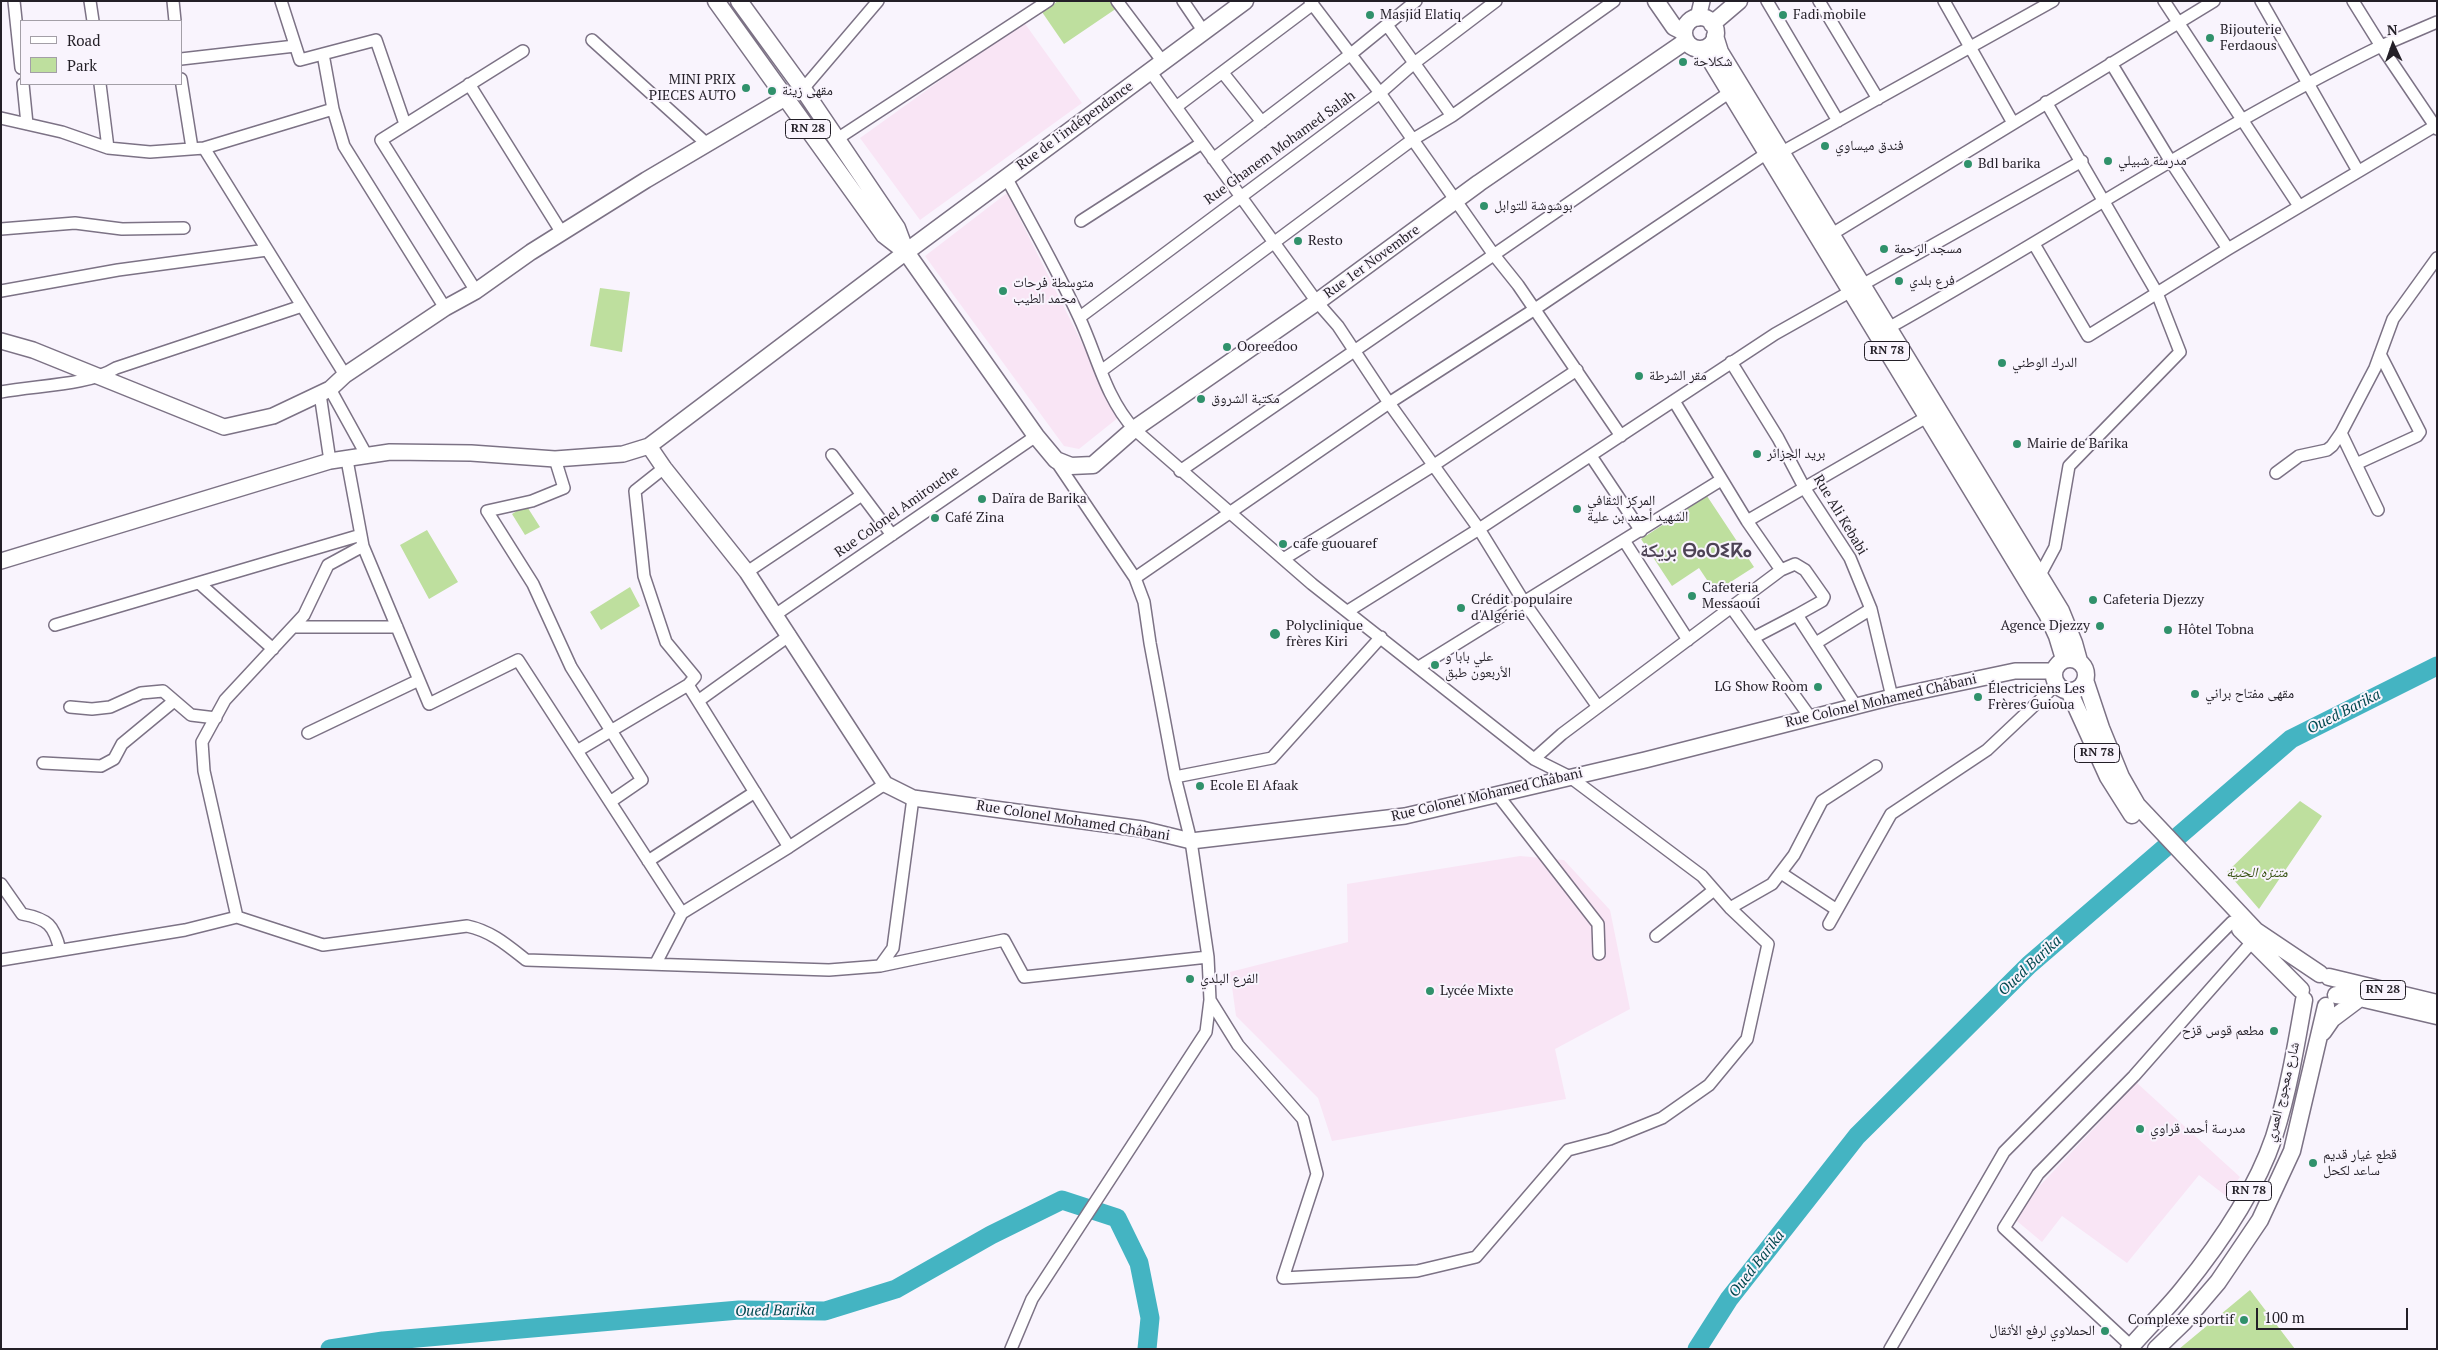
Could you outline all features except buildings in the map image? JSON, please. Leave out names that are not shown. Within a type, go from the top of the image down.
[{"type":"main road","name":"RN 28","points":[[716,1],[884,235],[906,252]]},
{"type":"main road","name":"RN 28","points":[[739,1],[803,89],[897,228],[906,252],[1036,436],[1056,460]]},
{"type":"main road","name":"Rue de l'indépendance","points":[[906,252],[1245,1]]},
{"type":"main road","points":[[1656,1],[1674,27],[1690,41],[1710,46],[1708,26],[1702,1]]},
{"type":"main road","points":[[1708,26],[1739,1]]},
{"type":"main road","points":[[1690,41],[1688,22],[1708,26]]},
{"type":"main road","points":[[1708,26],[1774,152],[1832,234],[1858,289],[1890,327],[1934,414],[2040,575],[2061,611],[2074,642],[2065,673],[2085,669],[2085,680],[2104,736],[2133,809]]},
{"type":"main road","name":"RN 78","points":[[1690,41],[1711,61],[1730,92],[1774,152],[1934,414],[2047,614],[2057,636],[2065,673],[2108,777],[2133,809],[2217,898],[2232,922],[2303,995]]},
{"type":"main road","name":"Rue 1er Novembre","points":[[1056,460],[1071,466],[1094,464],[1134,429],[1317,302],[1457,200],[1690,41]]},
{"type":"main road","points":[[2,341],[33,350],[224,427],[274,416],[325,392],[345,375],[562,233],[785,98]]},
{"type":"main road","points":[[1,560],[330,461],[347,460],[390,452],[471,453],[556,459],[623,454],[649,446],[906,252]]},
{"type":"main road","points":[[649,446],[664,468],[747,572],[790,635],[885,784]]},
{"type":"main road","name":"Rue Colonel Mohamed Châbani","points":[[885,784],[913,798],[1142,829],[1191,841],[1405,816],[1856,706],[2015,671],[2065,673]]},
{"type":"main road","points":[[2217,898],[2256,932],[2324,975],[2336,986],[2331,1001]]},
{"type":"main road","name":"RN 28","points":[[2324,975],[2437,1003]]},
{"type":"main road","points":[[2324,975],[2309,976],[2305,980],[2303,995],[2316,1008],[2331,1001],[2360,998]]},
{"type":"main road","name":"شارع معجوج العمري","points":[[2130,1348],[2182,1290],[2212,1251],[2254,1181],[2274,1138],[2293,1060],[2303,995]]},
{"type":"main road","name":"RN 28","points":[[2360,998],[2437,1016]]},
{"type":"main road","name":"RN 78","points":[[2320,1036],[2332,1018],[2360,998]]},
{"type":"main road","name":"شارع معجوج العمري","points":[[2156,1349],[2183,1323],[2218,1282],[2260,1220],[2292,1151],[2320,1036],[2331,1001]]},
{"type":"street","points":[[14,1],[20,58]]},
{"type":"street","points":[[90,1],[93,20]]},
{"type":"street","points":[[173,1],[175,20]]},
{"type":"street","points":[[281,1],[300,60],[376,40],[405,124]]},
{"type":"street","points":[[837,139],[1048,1]]},
{"type":"street","points":[[1117,1],[1157,67],[1176,108],[1317,302],[1338,326],[1479,530],[1524,602],[1598,708]]},
{"type":"street","points":[[1183,1],[1204,32]]},
{"type":"street","points":[[1213,159],[1351,54],[1416,1]]},
{"type":"street","name":"Rue Ghanem Mohamed Salah","points":[[1080,317],[1380,93],[1413,64],[1496,1]]},
{"type":"street","points":[[1101,371],[1412,140],[1452,116],[1614,1]]},
{"type":"street","points":[[1767,1],[1838,121]]},
{"type":"street","points":[[1818,1],[1878,99]]},
{"type":"street","points":[[1944,1],[2013,123]]},
{"type":"street","points":[[1135,578],[1389,402],[1535,309],[1774,152],[1838,121],[1971,48],[2037,5],[2053,1]]},
{"type":"street","points":[[2164,1],[2241,121],[2299,206]]},
{"type":"street","points":[[1832,234],[2111,62],[2214,1]]},
{"type":"street","points":[[2261,1],[2309,81],[2358,171]]},
{"type":"street","points":[[2034,244],[2088,336],[2299,206],[2436,128],[2353,1]]},
{"type":"street","points":[[1176,108],[1311,3],[1380,93],[1494,255],[1535,309],[1620,436]]},
{"type":"street","points":[[785,98],[803,89],[873,4]]},
{"type":"street","points":[[1890,327],[2309,81],[2381,46],[2437,22]]},
{"type":"street","points":[[1387,25],[1413,64],[1452,116]]},
{"type":"street","points":[[592,40],[707,144]]},
{"type":"street","points":[[182,59],[295,46]]},
{"type":"street","points":[[476,291],[381,140],[523,51]]},
{"type":"street","points":[[323,54],[333,109],[344,146],[445,308]]},
{"type":"street","points":[[2111,62],[2171,162],[2228,249]]},
{"type":"street","points":[[1223,72],[1262,122]]},
{"type":"street","points":[[469,84],[562,233]]},
{"type":"street","points":[[23,85],[28,124]]},
{"type":"street","points":[[100,85],[108,148]]},
{"type":"street","points":[[182,85],[192,148]]},
{"type":"street","points":[[1180,471],[1730,92]]},
{"type":"street","points":[[2040,575],[2055,547],[2069,466],[2180,352],[2157,293],[2046,102]]},
{"type":"street","points":[[1,118],[62,132],[108,148],[150,152],[204,148],[333,109]]},
{"type":"street","points":[[1081,221],[1202,143]]},
{"type":"street","points":[[204,148],[345,375]]},
{"type":"street","points":[[1348,611],[1479,530],[1775,334],[1858,289],[2082,161]]},
{"type":"street","points":[[1006,177],[1080,317],[1112,400],[1134,429],[1180,471],[1285,558],[1312,584],[1534,759],[1570,777],[1702,876],[1730,908],[1768,944],[1747,1040],[1709,1085],[1662,1118],[1610,1139],[1568,1150],[1476,1257],[1417,1271],[1283,1278],[1317,1174],[1303,1119],[1238,1045],[1210,1000]]},
{"type":"street","points":[[1,229],[74,224],[122,229],[184,228]]},
{"type":"street","points":[[1,291],[118,270],[267,250]]},
{"type":"street","points":[[2276,473],[2299,456],[2327,450],[2342,433],[2380,354],[2400,306],[2436,262]]},
{"type":"street","points":[[1,392],[29,386],[101,377],[116,368],[302,306]]},
{"type":"street","points":[[2356,464],[2417,436],[2420,432],[2380,354]]},
{"type":"street","name":"Rue Ali Kebabi","points":[[1731,362],[1778,438],[1805,489],[1850,558],[1871,609],[1892,698]]},
{"type":"street","points":[[1285,558],[1434,465],[1577,370]]},
{"type":"street","points":[[325,392],[368,456]]},
{"type":"street","points":[[325,392],[330,461]]},
{"type":"street","points":[[1674,401],[1720,480],[1781,570]]},
{"type":"street","points":[[1747,521],[1934,414]]},
{"type":"street","points":[[2342,433],[2378,510]]},
{"type":"street","name":"Rue Colonel Amirouche","points":[[775,615],[1036,436]]},
{"type":"street","points":[[832,455],[892,535]]},
{"type":"street","points":[[1591,456],[1641,531]]},
{"type":"street","points":[[556,459],[564,488],[532,501],[487,511],[533,584],[571,667],[642,780],[610,802]]},
{"type":"street","points":[[347,460],[362,541],[429,704],[518,660],[682,913]]},
{"type":"street","points":[[1011,1349],[1032,1299],[1206,1032],[1210,1000],[1208,957],[1191,841],[1175,777],[1144,602],[1135,578],[1056,460]]},
{"type":"street","points":[[577,751],[612,732],[688,685],[695,677],[666,642],[644,576],[635,491],[664,468]]},
{"type":"street","points":[[1419,667],[1624,542],[1720,480]]},
{"type":"street","points":[[747,572],[862,494]]},
{"type":"street","points":[[55,625],[199,583],[362,541]]},
{"type":"street","points":[[237,917],[204,771],[202,742],[226,700],[304,615],[328,565],[362,541]]},
{"type":"street","points":[[1624,542],[1688,640]]},
{"type":"street","points":[[1534,759],[1598,708],[1781,570],[1795,564],[1802,567],[1824,597],[1822,601],[1753,638]]},
{"type":"street","points":[[199,583],[273,649]]},
{"type":"street","points":[[1731,607],[1810,717]]},
{"type":"street","points":[[1816,643],[1871,609]]},
{"type":"street","points":[[1797,615],[1856,706]]},
{"type":"street","points":[[293,627],[396,627]]},
{"type":"street","points":[[698,701],[790,635]]},
{"type":"street","points":[[1175,777],[1272,758],[1381,637]]},
{"type":"street","points":[[1829,924],[1891,814],[1987,750],[2065,673]]},
{"type":"street","points":[[308,733],[419,680]]},
{"type":"street","points":[[688,685],[789,847]]},
{"type":"street","points":[[70,708],[92,709],[110,707],[141,692],[163,691],[191,715],[216,718]]},
{"type":"street","points":[[43,763],[102,766],[114,759],[122,744],[174,701]]},
{"type":"street","points":[[1730,908],[1772,884],[1794,855],[1822,801],[1876,766]]},
{"type":"street","points":[[656,963],[682,913],[789,847],[885,784]]},
{"type":"street","points":[[648,861],[755,792]]},
{"type":"street","points":[[1497,794],[1598,924],[1599,954]]},
{"type":"street","points":[[880,966],[893,948],[913,798]]},
{"type":"street","points":[[1781,873],[1837,910]]},
{"type":"street","points":[[1,884],[22,914],[41,917],[52,927],[60,950]]},
{"type":"street","points":[[1656,936],[1714,890]]},
{"type":"street","points":[[1,960],[185,930],[237,917],[324,945],[467,926],[495,935],[526,960],[828,970],[880,966],[1004,940],[1024,977],[1208,957]]},
{"type":"street","points":[[1890,1349],[2004,1152],[2232,922]]},
{"type":"street","points":[[2130,1348],[2004,1228],[2038,1174],[2134,1076],[2252,942]]},
{"type":"shaded area","points":[[1023,21],[1082,103],[920,220],[860,138]]},
{"type":"shaded area","name":"متوسطة فرحات محمد الطيب","points":[[1007,193],[1119,417],[1079,449],[1064,446],[925,256]]},
{"type":"shaded area","name":"Lycée Mixte","points":[[1520,856],[1564,860],[1610,910],[1630,1009],[1555,1049],[1566,1099],[1332,1141],[1318,1098],[1236,1016],[1230,972],[1348,942],[1347,884]]},
{"type":"shaded area","name":"مدرسة أحمد قراوي","points":[[2137,1083],[2240,1177],[2226,1196],[2199,1175],[2127,1263],[2062,1216],[2042,1242],[2011,1216]]},
{"type":"green space","points":[[1058,1],[1117,1],[1120,6],[1064,44],[1042,12]]},
{"type":"green space","points":[[600,288],[630,292],[622,352],[590,346]]},
{"type":"green space","points":[[1707,496],[1754,567],[1715,592],[1699,568],[1672,586],[1641,539]]},
{"type":"green space","points":[[526,505],[540,527],[525,535],[512,514]]},
{"type":"green space","points":[[427,530],[458,582],[429,599],[400,545]]},
{"type":"green space","points":[[630,587],[640,606],[601,630],[590,612]]},
{"type":"green space","name":"متنزه الحنية","points":[[2300,801],[2322,816],[2259,909],[2227,872]]},
{"type":"green space","name":"Complexe sportif","points":[[2250,1290],[2295,1349],[2179,1349]]},
{"type":"waterway","name":"Oued Barika","points":[[1697,1349],[1729,1299],[1857,1136],[2029,965],[2291,739],[2437,666]]},
{"type":"waterway","name":"Oued Barika","points":[[330,1349],[383,1341],[739,1310],[825,1311],[896,1289],[991,1235],[1062,1200],[1117,1218],[1139,1263],[1150,1318],[1147,1349]]},
{"type":"place","name":"Masjid Elatiq","points":[[1370,15]]},
{"type":"place","name":"Fadi mobile","points":[[1783,15]]},
{"type":"place","name":"Bijouterie Ferdaous","points":[[2210,38]]},
{"type":"place","name":"شكلاحة","points":[[1683,62]]},
{"type":"place","name":"MINI PRIX PIECES AUTO","points":[[746,88]]},
{"type":"place","name":"مقهى زينة","points":[[772,91]]},
{"type":"place","name":"فندق ميساوي","points":[[1825,146]]},
{"type":"place","name":"مدرسة شبيلي","points":[[2108,161]]},
{"type":"place","name":"Bdl barika","points":[[1968,164]]},
{"type":"place","name":"بوشوشة للتوابل","points":[[1484,206]]},
{"type":"place","name":"Resto","points":[[1298,241]]},
{"type":"place","name":"مسجد الرحمة","points":[[1884,249]]},
{"type":"place","name":"فرع بلدي","points":[[1899,281]]},
{"type":"place","name":"متوسطة فرحات محمد الطيب","points":[[1003,291]]},
{"type":"place","name":"Ooreedoo","points":[[1227,347]]},
{"type":"place","name":"الدرك الوطني","points":[[2002,363]]},
{"type":"place","name":"مقر الشرطة","points":[[1639,376]]},
{"type":"place","name":"مكتبة الشروق","points":[[1201,399]]},
{"type":"place","name":"Mairie de Barika","points":[[2017,444]]},
{"type":"place","name":"بريد الجزائر","points":[[1757,454]]},
{"type":"place","name":"Daïra de Barika","points":[[982,499]]},
{"type":"place","name":"المركز الثقافي الشهيد أحمد بن علية","points":[[1577,509]]},
{"type":"place","name":"Café Zina","points":[[935,518]]},
{"type":"place","name":"cafe guouaref","points":[[1283,544]]},
{"type":"place","name":"Cafeteria Messaoui","points":[[1692,596]]},
{"type":"place","name":"Cafeteria Djezzy","points":[[2093,600]]},
{"type":"place","name":"Crédit populaire d'Algérie","points":[[1461,608]]},
{"type":"place","name":"Agence Djezzy","points":[[2100,626]]},
{"type":"place","name":"Hôtel Tobna","points":[[2168,630]]},
{"type":"place","name":"Polyclinique frères Kiri","points":[[1275,634]]},
{"type":"place","name":"علي بابا و الأربعون طبق","points":[[1435,665]]},
{"type":"place","name":"LG Show Room","points":[[1818,687]]},
{"type":"place","name":"مقهى مفتاح براني","points":[[2195,694]]},
{"type":"place","name":"Électriciens Les Frères Guioua","points":[[1978,697]]},
{"type":"place","name":"Ecole El Afaak","points":[[1200,786]]},
{"type":"place","name":"الفرع البلدي","points":[[1190,979]]},
{"type":"place","name":"Lycée Mixte","points":[[1430,991]]},
{"type":"place","name":"مطعم قوس قزح","points":[[2274,1031]]},
{"type":"place","name":"مدرسة أحمد قراوي","points":[[2140,1129]]},
{"type":"place","name":"قطع غيار قديم ساعد لكحل","points":[[2313,1163]]},
{"type":"place","name":"Complexe sportif","points":[[2244,1320]]},
{"type":"place","name":"الحملاوي لرفع الأثقال","points":[[2105,1331]]},
{"type":"district","name":"بريكة ⴱⴰⵔⵉⴽⴰ","points":[[1696,552]]}]
